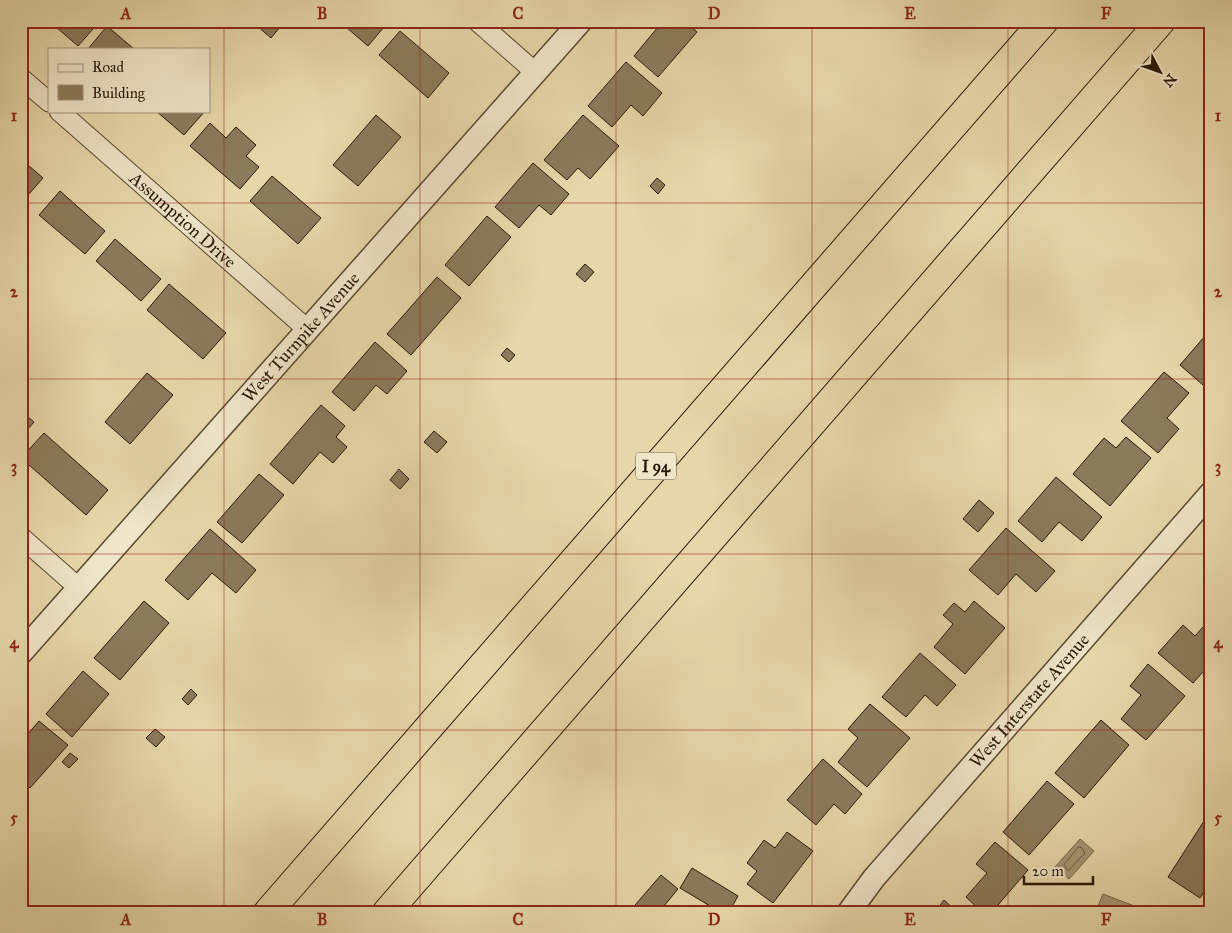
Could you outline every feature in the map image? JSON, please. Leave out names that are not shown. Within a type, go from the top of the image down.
[{"type":"highway","name":"I 94","points":[[268,912],[1044,21]]},
{"type":"highway","points":[[387,912],[1161,21]]},
{"type":"street","points":[[477,21],[536,73]]},
{"type":"street","name":"West Turnpike Avenue","points":[[21,654],[581,21]]},
{"type":"street","points":[[21,78],[48,101]]},
{"type":"street","name":"Assumption Drive","points":[[60,112],[307,329]]},
{"type":"street","name":"West Interstate Avenue","points":[[849,912],[874,878],[1211,492]]},
{"type":"street","points":[[21,537],[79,588]]},
{"type":"water","points":[[1080,839],[1094,851],[1069,879],[1055,867]]},
{"type":"water","points":[[1103,894],[1137,907],[1136,912],[1096,911]]},
{"type":"building","points":[[49,21],[100,21],[78,46]]},
{"type":"building","points":[[259,21],[285,21],[271,38],[256,25]]},
{"type":"building","points":[[339,21],[389,21],[368,46]]},
{"type":"building","points":[[663,21],[685,21],[697,32],[658,77],[634,56]]},
{"type":"building","points":[[107,26],[133,48],[89,48]]},
{"type":"building","points":[[400,31],[449,73],[428,98],[379,55]]},
{"type":"building","points":[[626,62],[662,93],[643,116],[631,105],[612,127],[588,106]]},
{"type":"building","points":[[157,112],[204,112],[184,135]]},
{"type":"building","points":[[376,115],[401,137],[358,186],[333,165]]},
{"type":"building","points":[[583,115],[619,146],[590,179],[578,168],[567,180],[544,160]]},
{"type":"building","points":[[210,123],[226,138],[236,127],[256,145],[246,156],[259,167],[240,189],[190,146]]},
{"type":"building","points":[[21,159],[43,178],[22,202],[21,201]]},
{"type":"building","points":[[533,163],[569,194],[551,215],[539,205],[519,228],[495,207]]},
{"type":"building","points":[[272,176],[321,218],[298,244],[250,201]]},
{"type":"building","points":[[657,178],[665,185],[658,194],[650,186]]},
{"type":"building","points":[[60,191],[105,231],[85,254],[39,215]]},
{"type":"building","points":[[487,216],[511,237],[469,286],[445,265]]},
{"type":"building","points":[[115,239],[161,279],[141,301],[96,261]]},
{"type":"building","points":[[585,264],[594,272],[585,282],[576,274]]},
{"type":"building","points":[[437,277],[461,298],[411,355],[387,334]]},
{"type":"building","points":[[169,284],[226,333],[203,359],[147,310]]},
{"type":"building","points":[[1211,329],[1211,392],[1180,365]]},
{"type":"building","points":[[375,342],[407,371],[387,394],[376,385],[354,411],[332,392]]},
{"type":"building","points":[[507,348],[515,355],[509,362],[501,355]]},
{"type":"building","points":[[1164,372],[1189,393],[1167,418],[1179,429],[1158,453],[1121,421]]},
{"type":"building","points":[[147,373],[173,395],[130,444],[105,422]]},
{"type":"building","points":[[321,405],[345,426],[336,437],[347,447],[333,463],[320,452],[293,484],[270,464]]},
{"type":"building","points":[[21,411],[34,422],[21,437]]},
{"type":"building","points":[[434,431],[447,442],[437,453],[424,442]]},
{"type":"building","points":[[44,433],[108,490],[86,515],[21,458]]},
{"type":"building","points":[[1126,437],[1151,458],[1110,506],[1073,474],[1104,438],[1116,448]]},
{"type":"building","points":[[399,469],[409,479],[400,489],[390,480]]},
{"type":"building","points":[[259,474],[284,495],[242,543],[217,522]]},
{"type":"building","points":[[1056,477],[1102,517],[1082,541],[1059,522],[1042,542],[1018,521]]},
{"type":"building","points":[[979,500],[994,513],[978,532],[963,519]]},
{"type":"building","points":[[1006,528],[1055,571],[1036,592],[1016,574],[998,595],[969,570]]},
{"type":"building","points":[[210,529],[256,570],[236,593],[212,573],[188,600],[165,580]]},
{"type":"building","points":[[144,601],[169,623],[120,680],[94,658]]},
{"type":"building","points":[[974,601],[1005,628],[965,674],[934,647],[953,624],[943,615],[954,603],[965,612]]},
{"type":"building","points":[[1211,618],[1211,663],[1193,683],[1158,653],[1183,625],[1195,636]]},
{"type":"building","points":[[920,653],[956,685],[937,706],[925,695],[906,717],[882,697]]},
{"type":"building","points":[[1148,664],[1185,696],[1146,740],[1121,719],[1141,695],[1130,686]]},
{"type":"building","points":[[83,671],[109,694],[72,737],[46,714]]},
{"type":"building","points":[[191,689],[197,695],[188,705],[182,699]]},
{"type":"building","points":[[870,704],[910,738],[867,787],[838,762],[858,738],[848,729]]},
{"type":"building","points":[[1101,720],[1129,745],[1084,798],[1055,773]]},
{"type":"building","points":[[39,721],[68,745],[30,788],[21,780],[21,742]]},
{"type":"building","points":[[155,729],[165,737],[156,747],[146,738]]},
{"type":"building","points":[[70,753],[78,759],[69,768],[62,762]]},
{"type":"building","points":[[823,759],[862,794],[845,814],[834,804],[816,825],[787,800]]},
{"type":"building","points":[[1047,781],[1074,804],[1029,855],[1003,832]]},
{"type":"building","points":[[1206,818],[1211,821],[1211,881],[1200,898],[1168,877]]},
{"type":"building","points":[[787,832],[813,851],[773,903],[747,884],[757,871],[747,863],[764,840],[775,848]]},
{"type":"building","points":[[995,842],[1028,870],[992,912],[982,912],[966,897],[987,873],[976,864]]},
{"type":"building","points":[[692,868],[738,896],[729,912],[720,912],[680,888]]},
{"type":"building","points":[[661,875],[678,889],[659,912],[629,912]]},
{"type":"building","points":[[944,900],[957,912],[935,912]]}]
